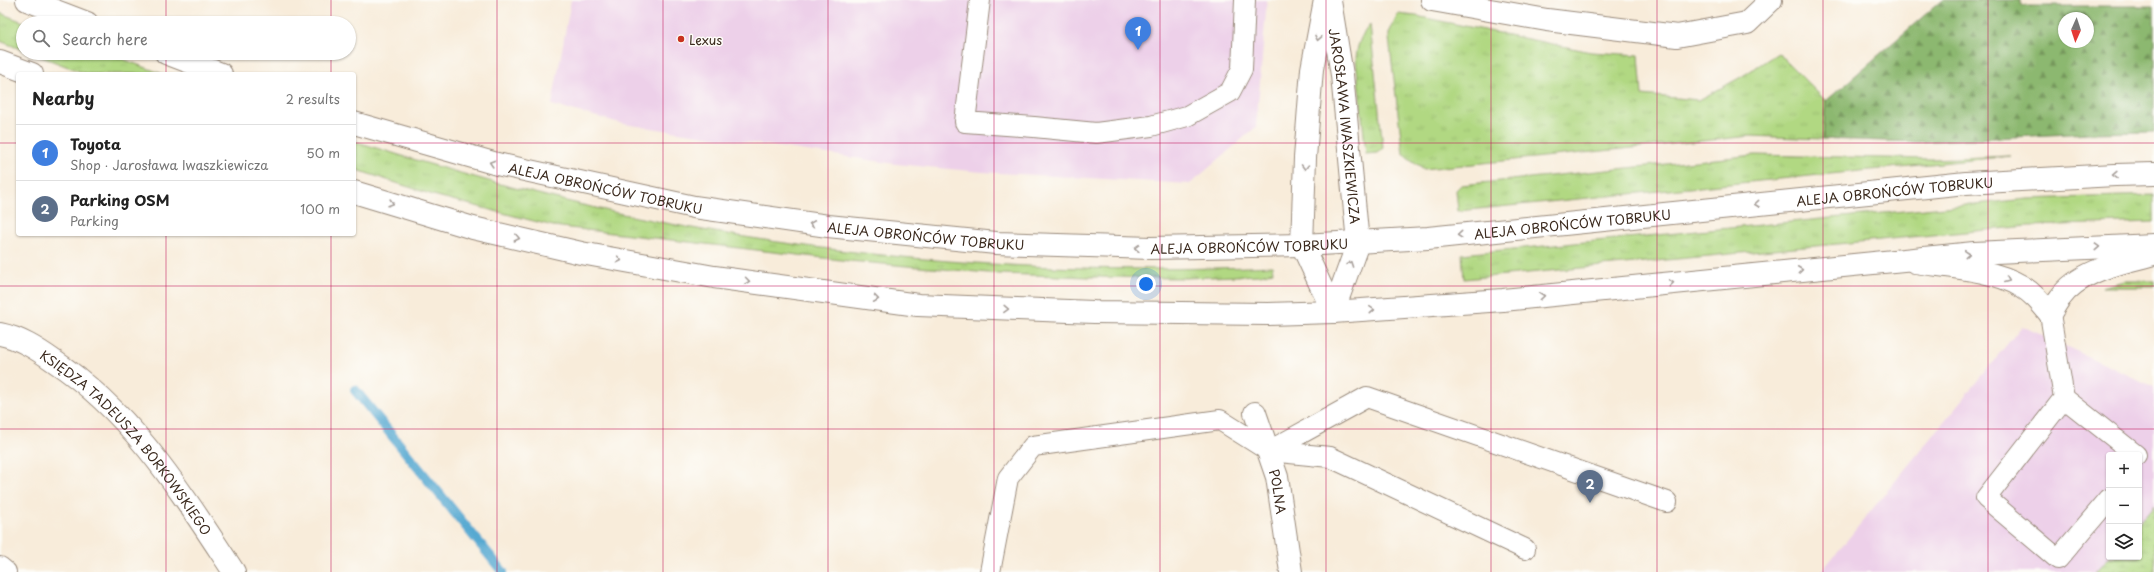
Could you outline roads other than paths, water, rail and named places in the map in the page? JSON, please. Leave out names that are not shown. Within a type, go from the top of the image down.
[{"type":"main road","points":[[27,0],[69,16]]},
{"type":"main road","name":"JAROSŁAWA IWASZKIEWICZA","points":[[1325,0],[1312,68],[1305,158],[1302,245],[1333,312]]},
{"type":"main road","name":"JAROSŁAWA IWASZKIEWICZA","points":[[1330,0],[1342,75],[1358,243],[1333,312]]},
{"type":"main road","points":[[1432,0],[1547,20],[1677,36],[1747,23],[1772,0]]},
{"type":"main road","points":[[184,60],[216,72]]},
{"type":"main road","points":[[0,62],[27,72]]},
{"type":"main road","name":"ALEJA OBROŃCÓW TOBRUKU","points":[[356,124],[496,164],[694,207],[828,226],[996,243],[1151,248],[1358,243],[1462,235],[1966,184],[2154,174]]},
{"type":"main road","points":[[356,193],[473,228],[581,253],[714,277],[918,305],[1094,312],[1268,314],[1333,312],[1503,300],[1974,253],[2154,245]]},
{"type":"main road","points":[[1900,260],[1995,275],[2021,285],[2038,298],[2050,314],[2060,297],[2077,282],[2106,267],[2154,254]]},
{"type":"main road","name":"KSIĘDZA TADEUSZA BORKOWSKIEGO","points":[[0,334],[15,338],[37,349],[68,370],[112,407],[172,478],[234,572]]},
{"type":"main road","name":"POLNA","points":[[1255,414],[1269,450],[1277,477],[1290,572]]},
{"type":"lane","points":[[980,0],[965,122],[1096,133],[1151,126],[1187,116],[1230,92],[1242,70],[1245,0]]},
{"type":"lane","points":[[2050,314],[2064,398],[2132,452]]},
{"type":"lane","points":[[1269,450],[1367,397],[1666,502]]},
{"type":"lane","points":[[2064,398],[1986,498],[2058,559],[2106,503]]},
{"type":"lane","points":[[990,572],[1008,478],[1033,446],[1220,420],[1269,450],[1330,457],[1524,549]]},
{"type":"lane","points":[[0,567],[6,572]]},
{"type":"waterway","points":[[355,390],[503,572]]},
{"type":"place","name":"Lexus","points":[[681,39]]},
{"type":"place","name":"Toyota","points":[[1138,50]]},
{"type":"place","name":"Parking OSM","points":[[1590,503]]}]
